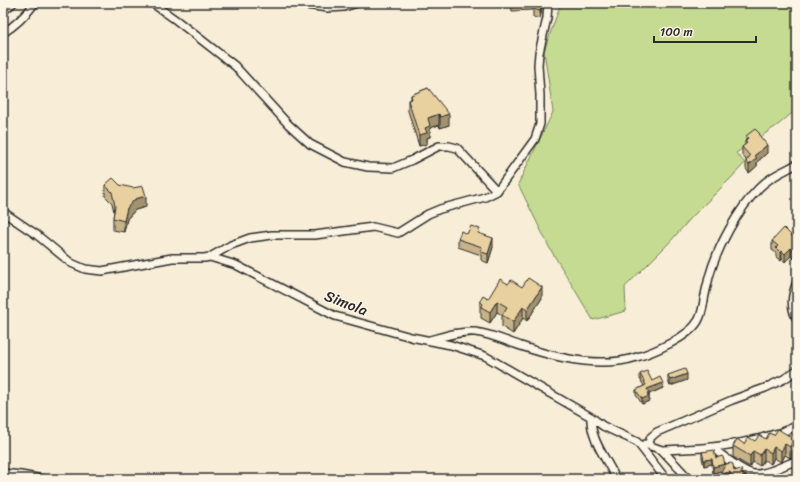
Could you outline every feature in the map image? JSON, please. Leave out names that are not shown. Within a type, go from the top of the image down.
[{"type":"street","points":[[3,11],[12,3]]},
{"type":"street","points":[[3,33],[24,16],[35,3]]},
{"type":"street","points":[[152,3],[235,66],[288,124],[310,144],[317,148],[345,162],[368,168],[393,168],[439,146],[449,146],[457,148],[497,191]]},
{"type":"street","points":[[303,3],[306,5],[328,8],[344,7],[357,3]]},
{"type":"street","points":[[210,257],[250,238],[272,235],[315,235],[372,227],[398,233],[428,214],[440,209],[485,197],[497,191],[535,139],[540,124],[538,65],[539,53],[547,18],[548,3]]},
{"type":"street","points":[[428,340],[459,333],[477,332],[541,352],[575,360],[597,362],[627,360],[665,346],[693,328],[698,321],[704,304],[710,275],[720,249],[732,225],[759,187],[774,176],[797,164]]},
{"type":"street","name":"Simola","points":[[3,212],[37,235],[71,263],[85,269],[102,271],[172,258],[210,257],[236,265],[260,276],[335,316],[411,337],[451,345],[485,356],[591,417],[603,426],[637,442],[666,479]]},
{"type":"street","points":[[797,282],[792,307],[794,315],[797,319]]},
{"type":"street","points":[[648,445],[651,437],[657,432],[732,400],[765,388],[784,379],[797,370]]},
{"type":"street","points":[[591,417],[591,424],[596,441],[616,479]]},
{"type":"street","points":[[637,442],[662,450],[711,447],[753,440],[797,426]]},
{"type":"street","points":[[711,447],[750,474],[766,472],[795,461]]},
{"type":"street","points":[[662,450],[689,479]]},
{"type":"street","points":[[3,473],[42,479]]},
{"type":"green space","points":[[561,3],[797,3],[797,109],[778,125],[736,153],[745,163],[625,287],[626,311],[593,320],[549,247],[518,184],[553,112],[544,51]]},
{"type":"building","points":[[534,3],[542,3],[540,11],[533,9]]},
{"type":"building","points":[[428,88],[449,114],[440,117],[439,114],[428,118],[430,126],[425,128],[427,133],[419,135],[408,100],[412,99],[411,95]]},
{"type":"building","points":[[755,129],[767,145],[754,156],[757,158],[749,165],[746,161],[750,156],[742,147],[747,143],[745,141],[748,138],[746,136]]},
{"type":"building","points":[[113,178],[120,185],[133,188],[143,186],[146,196],[135,199],[127,208],[124,221],[113,218],[115,206],[112,192],[105,185]]},
{"type":"building","points":[[471,226],[480,229],[478,233],[493,238],[488,254],[481,252],[482,247],[458,239],[461,231],[467,234]]},
{"type":"building","points":[[784,228],[795,239],[793,241],[797,245],[797,249],[795,252],[791,248],[785,254],[782,251],[781,253],[776,248],[778,246],[772,241]]},
{"type":"building","points":[[528,278],[542,287],[527,310],[523,307],[513,322],[502,315],[507,307],[497,301],[490,312],[481,307],[483,304],[480,301],[483,296],[488,299],[500,279],[508,284],[511,280],[522,287]]},
{"type":"building","points":[[685,369],[687,374],[670,380],[668,375]]},
{"type":"building","points":[[647,371],[652,381],[660,377],[663,383],[647,389],[649,396],[642,399],[636,390],[646,385],[640,374]]},
{"type":"building","points":[[778,429],[791,437],[790,439],[793,441],[790,447],[785,444],[781,451],[774,447],[771,453],[764,449],[760,455],[753,451],[750,456],[733,446],[737,439],[744,444],[748,437],[755,441],[759,435],[766,439],[769,433],[774,435]]},
{"type":"building","points":[[714,450],[716,458],[722,456],[725,464],[713,467],[712,459],[704,460],[702,452]]},
{"type":"building","points":[[726,464],[733,464],[734,471],[741,469],[743,477],[754,475],[755,479],[732,479],[730,472],[720,474]]}]
